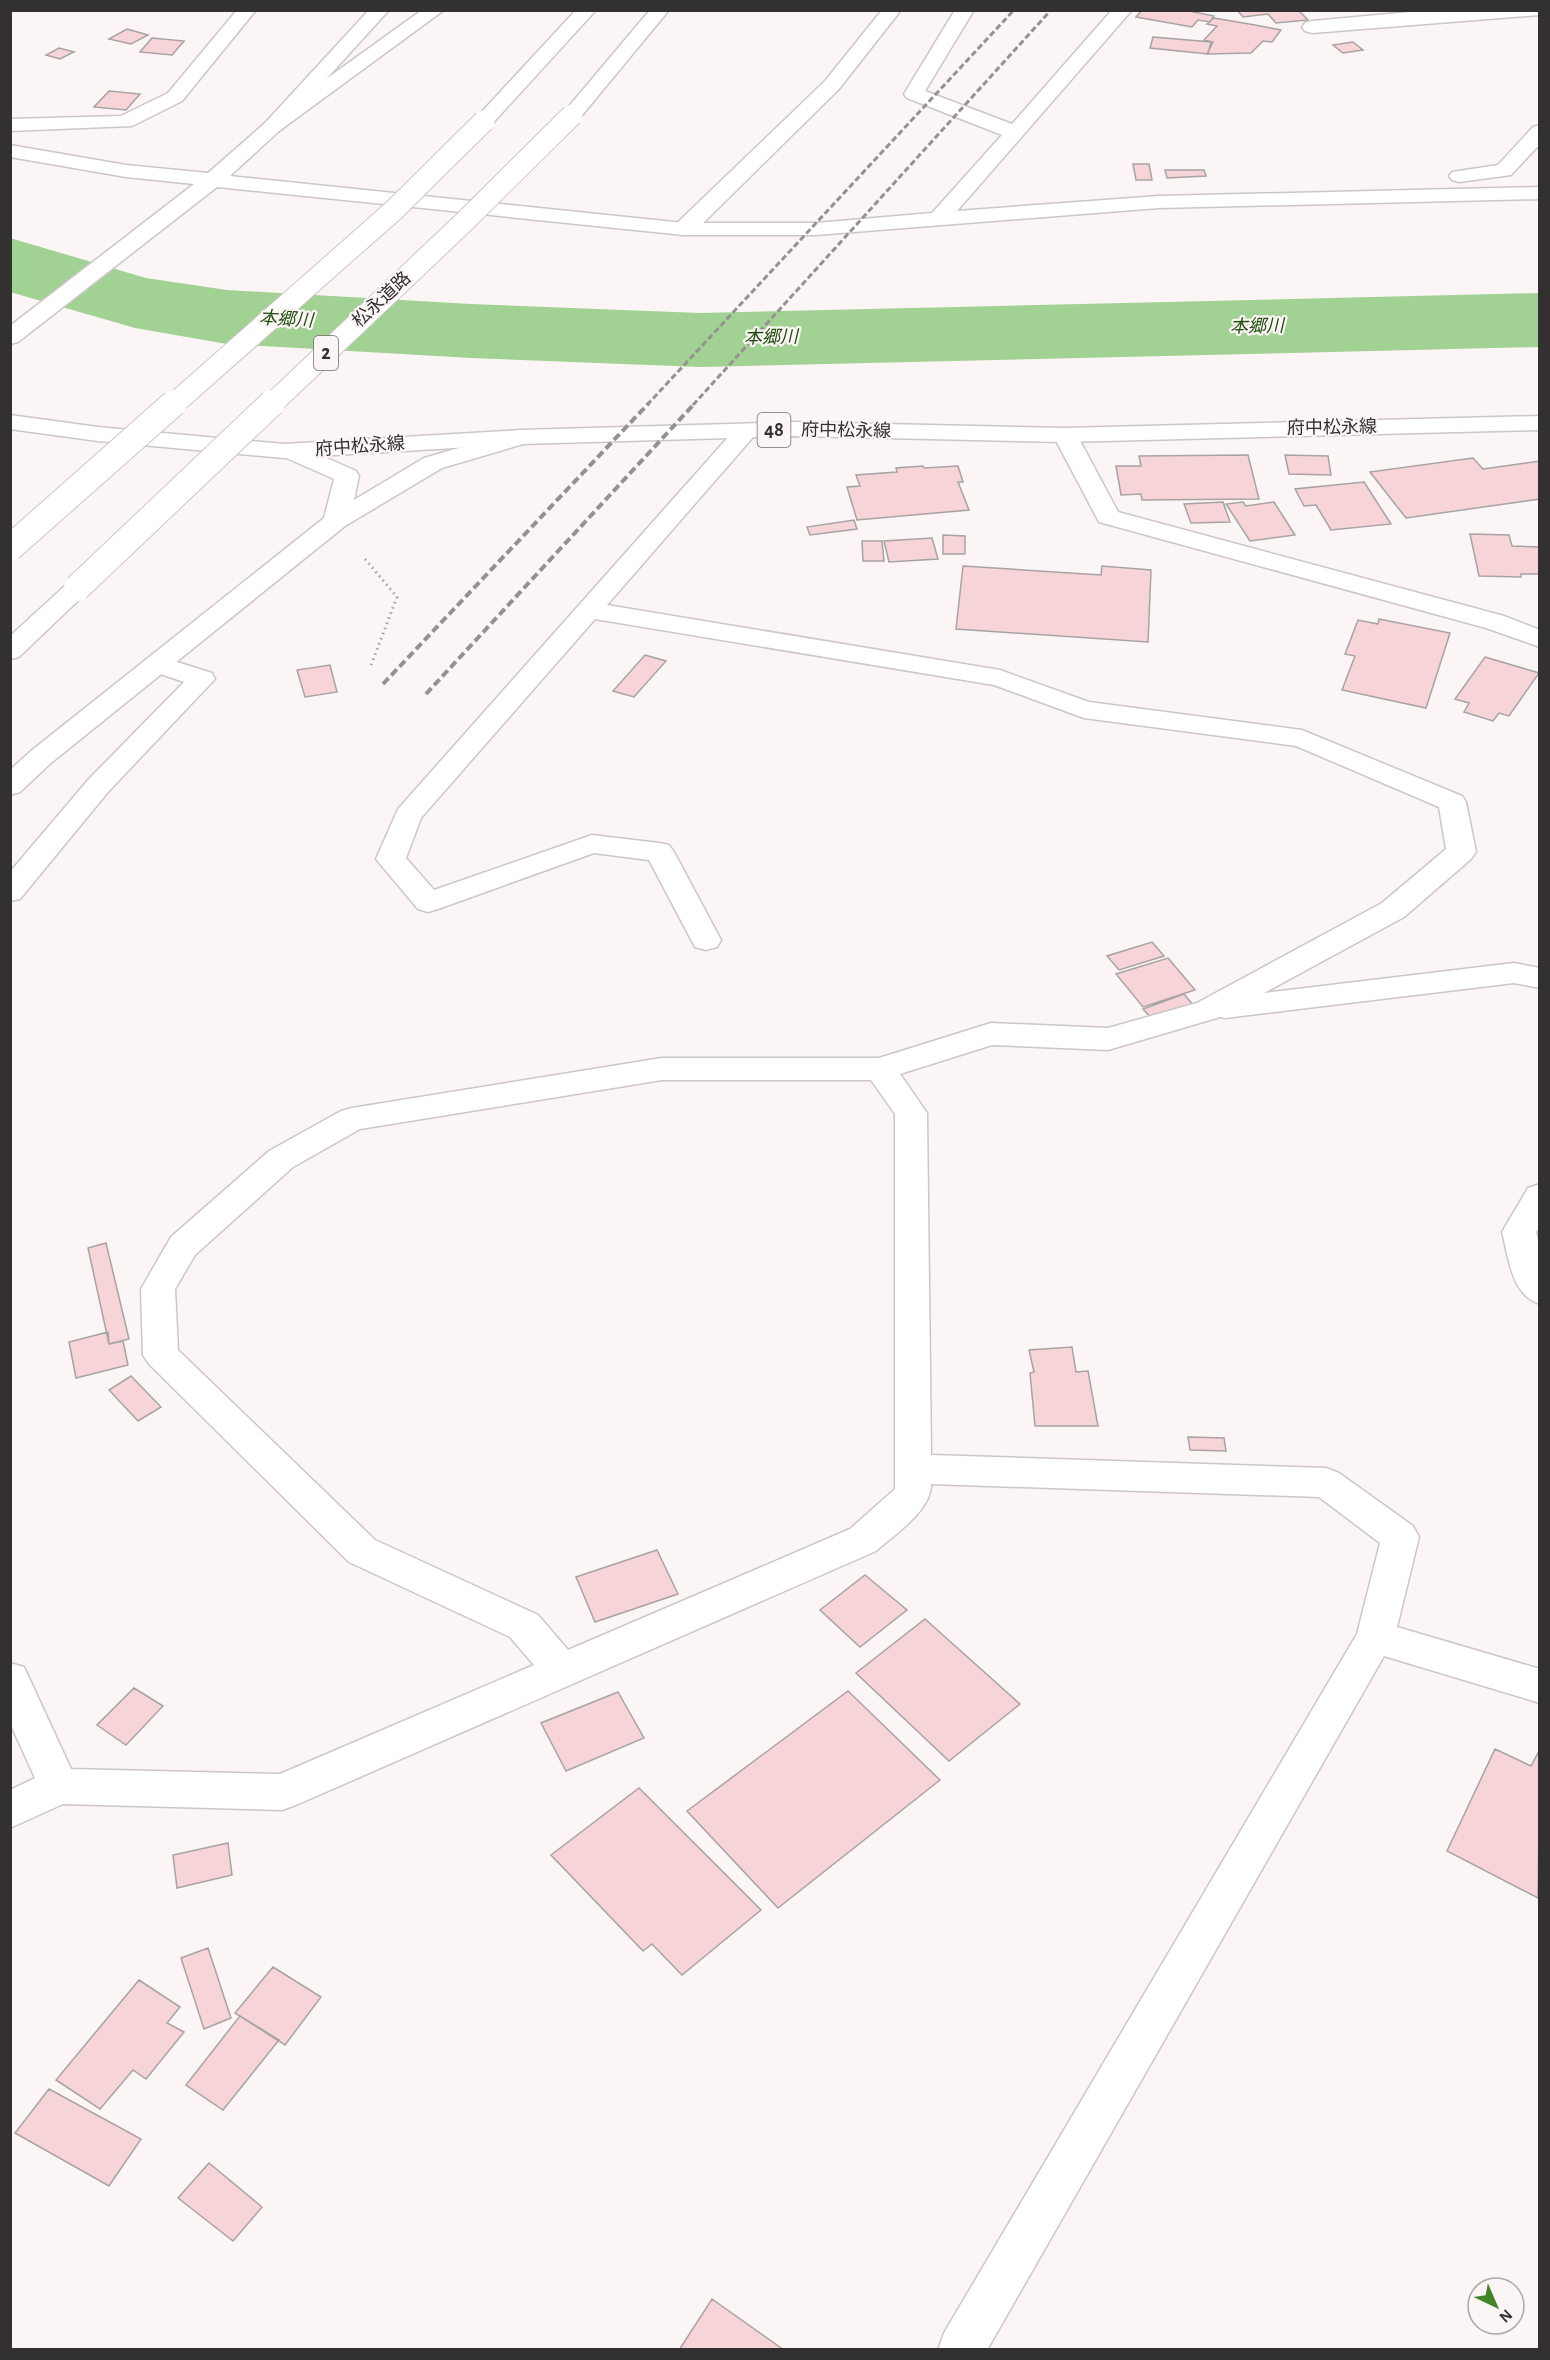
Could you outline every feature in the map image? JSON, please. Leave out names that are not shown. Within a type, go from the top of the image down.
[{"type":"main road","points":[[10,125],[125,122],[175,97],[247,10]]},
{"type":"main road","points":[[10,337],[214,179],[272,127],[380,10]]},
{"type":"main road","points":[[272,127],[435,10]]},
{"type":"main road","points":[[10,548],[393,211],[484,122],[587,10]]},
{"type":"main road","name":"松永道路","points":[[10,651],[464,222],[572,115],[660,10]]},
{"type":"main road","points":[[647,28],[670,10]]},
{"type":"main road","points":[[684,229],[832,85],[892,10]]},
{"type":"main road","points":[[965,10],[914,94],[1014,132]]},
{"type":"main road","points":[[940,218],[1123,10]]},
{"type":"main road","points":[[1312,27],[1468,13],[1536,10]]},
{"type":"main road","points":[[1266,199],[1504,171],[1539,131]]},
{"type":"main road","points":[[10,151],[126,171],[684,229],[816,229],[1159,202],[1539,193]]},
{"type":"main road","name":"府中松永線","points":[[10,422],[98,434],[291,451],[520,437],[746,430],[1065,435],[1539,423]]},
{"type":"main road","points":[[706,940],[659,852],[592,844],[428,902],[391,859],[408,815],[746,430]]},
{"type":"main road","points":[[1065,435],[1108,517],[1495,622],[1539,639]]},
{"type":"main road","points":[[10,786],[41,757],[336,521],[434,463],[520,437]]},
{"type":"main road","points":[[291,451],[347,476],[336,521]]},
{"type":"main road","points":[[589,610],[1000,678],[1084,710],[1302,738],[1452,802],[1461,852],[1393,910],[1208,1010]]},
{"type":"main road","points":[[10,892],[98,786],[201,679],[158,663]]},
{"type":"main road","points":[[562,1671],[524,1626],[362,1551],[160,1355],[158,1289],[183,1246],[281,1159],[352,1119],[662,1069],[880,1069],[991,1034],[1108,1040],[1208,1010],[1514,973],[1539,978]]},
{"type":"main road","points":[[10,1810],[59,1786],[282,1792],[863,1540],[913,1495],[911,1113],[880,1069]]},
{"type":"main road","points":[[1539,1196],[1519,1232],[1532,1281],[1539,1291]]},
{"type":"main road","points":[[912,1469],[1326,1483],[1400,1537],[1375,1637],[961,2349]]},
{"type":"main road","points":[[1375,1637],[1539,1686]]},
{"type":"main road","points":[[10,1679],[59,1786]]},
{"type":"path","points":[[336,521],[397,597],[370,668]]},
{"type":"building","points":[[1142,10],[1184,10],[1214,16],[1210,22],[1198,20],[1192,27],[1136,17]]},
{"type":"building","points":[[1237,10],[1298,10],[1308,20],[1276,23],[1268,14],[1243,17]]},
{"type":"building","points":[[1214,18],[1281,30],[1272,42],[1263,41],[1251,53],[1207,54],[1213,42],[1204,40],[1217,26],[1207,24]]},
{"type":"building","points":[[127,29],[148,35],[131,44],[109,39]]},
{"type":"building","points":[[1153,37],[1211,42],[1208,54],[1150,48]]},
{"type":"building","points":[[152,38],[184,41],[172,55],[140,52]]},
{"type":"building","points":[[1353,42],[1363,50],[1343,53],[1333,45]]},
{"type":"building","points":[[59,48],[74,52],[60,59],[46,55]]},
{"type":"building","points":[[109,91],[140,94],[126,110],[94,107]]},
{"type":"building","points":[[1133,164],[1149,164],[1152,180],[1136,180]]},
{"type":"building","points":[[1165,170],[1204,170],[1206,176],[1167,178]]},
{"type":"building","points":[[1248,455],[1259,499],[1142,500],[1141,494],[1121,495],[1116,466],[1141,466],[1139,456]]},
{"type":"building","points":[[1285,455],[1328,456],[1331,475],[1289,474]]},
{"type":"building","points":[[1473,458],[1483,469],[1540,461],[1540,499],[1406,518],[1370,472]]},
{"type":"building","points":[[923,466],[924,468],[958,466],[963,482],[958,482],[969,510],[857,520],[847,487],[860,486],[856,475],[897,472],[896,468]]},
{"type":"building","points":[[1364,482],[1391,524],[1331,530],[1316,505],[1304,506],[1295,489]]},
{"type":"building","points":[[1223,502],[1230,522],[1191,523],[1184,504]]},
{"type":"building","points":[[1243,502],[1246,506],[1274,502],[1295,535],[1250,541],[1226,504]]},
{"type":"building","points":[[854,520],[857,529],[810,535],[807,527]]},
{"type":"building","points":[[1470,534],[1509,535],[1512,546],[1540,547],[1540,574],[1521,574],[1521,577],[1479,576]]},
{"type":"building","points":[[943,535],[965,536],[965,554],[943,554]]},
{"type":"building","points":[[932,538],[938,559],[889,562],[884,541]]},
{"type":"building","points":[[862,541],[882,541],[884,561],[863,561]]},
{"type":"building","points":[[963,566],[1101,575],[1102,566],[1151,570],[1148,642],[956,629]]},
{"type":"building","points":[[1379,619],[1450,633],[1426,708],[1342,690],[1355,656],[1345,654],[1358,620],[1378,624]]},
{"type":"building","points":[[645,655],[666,661],[634,697],[613,691]]},
{"type":"building","points":[[1485,657],[1539,673],[1509,716],[1499,713],[1493,721],[1464,712],[1469,703],[1455,699]]},
{"type":"building","points":[[330,665],[337,692],[305,697],[297,670]]},
{"type":"building","points":[[1152,942],[1164,956],[1119,970],[1107,956]]},
{"type":"building","points":[[1168,958],[1195,990],[1143,1007],[1116,974]]},
{"type":"building","points":[[1184,994],[1194,1006],[1154,1021],[1143,1009]]},
{"type":"building","points":[[106,1243],[129,1339],[109,1344],[88,1248]]},
{"type":"building","points":[[108,1332],[109,1344],[123,1341],[128,1365],[76,1378],[69,1342]]},
{"type":"building","points":[[1072,1347],[1076,1372],[1088,1371],[1098,1426],[1035,1426],[1030,1373],[1034,1372],[1029,1350]]},
{"type":"building","points":[[131,1376],[161,1407],[138,1421],[109,1390]]},
{"type":"building","points":[[1188,1437],[1224,1438],[1226,1451],[1190,1450]]},
{"type":"building","points":[[657,1550],[678,1594],[595,1622],[576,1577]]},
{"type":"building","points":[[865,1575],[907,1610],[860,1647],[820,1610]]},
{"type":"building","points":[[925,1619],[1020,1704],[949,1761],[856,1673]]},
{"type":"building","points":[[134,1688],[163,1706],[126,1745],[97,1725]]},
{"type":"building","points":[[848,1691],[940,1780],[778,1908],[687,1811]]},
{"type":"building","points":[[618,1692],[644,1738],[566,1771],[541,1723]]},
{"type":"building","points":[[1495,1749],[1531,1766],[1540,1749],[1538,1898],[1447,1851]]},
{"type":"building","points":[[639,1788],[761,1910],[682,1975],[652,1944],[643,1951],[551,1855]]},
{"type":"building","points":[[228,1843],[232,1875],[177,1888],[173,1855]]},
{"type":"building","points":[[208,1948],[231,2018],[204,2029],[181,1958]]},
{"type":"building","points":[[273,1967],[321,1997],[285,2045],[235,2013]]},
{"type":"building","points":[[139,1980],[180,2007],[167,2023],[184,2032],[146,2079],[133,2070],[100,2109],[56,2080]]},
{"type":"building","points":[[240,2016],[279,2040],[223,2110],[186,2085]]},
{"type":"building","points":[[49,2089],[141,2139],[109,2186],[15,2133]]},
{"type":"building","points":[[209,2163],[262,2207],[233,2241],[178,2198]]},
{"type":"building","points":[[712,2299],[784,2350],[679,2350]]},
{"type":"waterway","name":"本郷川","points":[[10,264],[135,302],[227,317],[471,331],[700,340],[1540,320]]},
{"type":"railway","points":[[647,405],[1014,10]]},
{"type":"railway","points":[[693,405],[1051,10]]},
{"type":"railway","points":[[383,684],[649,403]]},
{"type":"railway","points":[[426,694],[695,403]]}]
